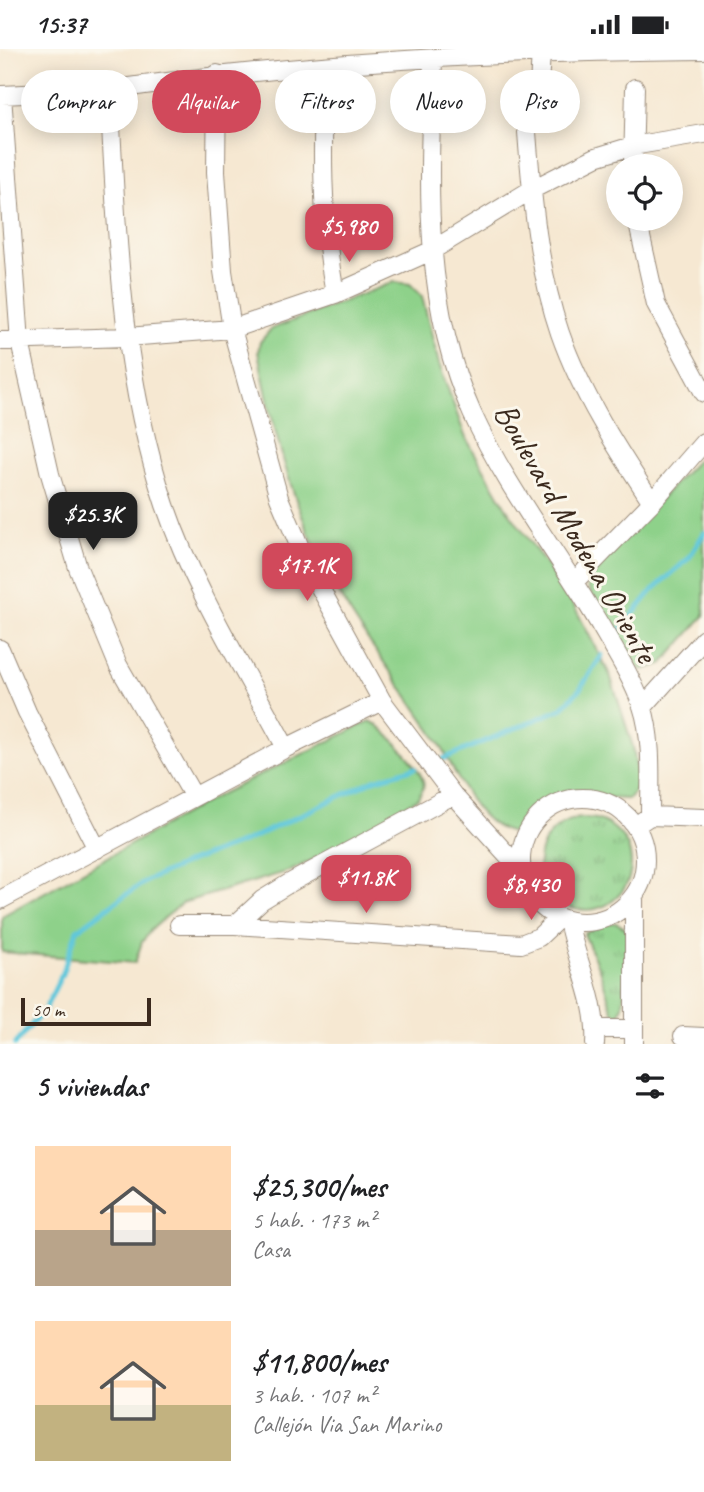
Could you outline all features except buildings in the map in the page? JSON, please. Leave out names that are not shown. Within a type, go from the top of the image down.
[{"type":"street","points":[[261,71],[541,52],[704,50]]},
{"type":"street","points":[[540,70],[541,52]]},
{"type":"street","name":"Boulevard Modena Oriente","points":[[433,59],[429,197],[431,251],[442,319],[471,410],[496,464],[575,581],[643,707],[648,747],[643,821]]},
{"type":"street","points":[[326,67],[320,149],[325,242],[335,294]]},
{"type":"street","points":[[632,154],[635,88]]},
{"type":"street","points":[[21,94],[2,95],[20,342],[50,474],[78,568],[118,665],[194,797]]},
{"type":"street","points":[[112,133],[127,337],[146,440],[166,507],[208,603],[286,748]]},
{"type":"street","points":[[216,133],[216,172],[223,271],[232,330],[279,498],[307,564],[382,701],[453,795],[522,871],[532,895],[564,919],[601,920],[620,910],[634,895],[643,877],[643,821]]},
{"type":"street","points":[[527,133],[531,190],[548,295],[560,334],[582,384],[652,502]]},
{"type":"street","points":[[0,341],[232,330],[335,294],[431,251],[531,190],[596,157],[632,146],[704,134]]},
{"type":"street","points":[[640,231],[656,303],[704,393]]},
{"type":"street","points":[[575,581],[652,502],[704,442]]},
{"type":"street","points":[[643,707],[704,639]]},
{"type":"street","points":[[0,649],[27,712],[97,849]]},
{"type":"street","points":[[3,894],[97,849],[286,748],[382,701]]},
{"type":"street","points":[[235,925],[262,900],[453,795]]},
{"type":"street","points":[[522,871],[522,849],[530,829],[544,812],[562,802],[584,798],[605,801],[643,821],[704,818]]},
{"type":"street","points":[[564,919],[596,1036],[634,1036],[634,895]]},
{"type":"street","points":[[179,925],[235,925],[521,944],[538,937],[564,919]]},
{"type":"street","points":[[683,1036],[704,1037]]},
{"type":"green space","points":[[394,282],[410,284],[422,296],[439,364],[465,436],[505,506],[572,602],[610,675],[633,747],[639,786],[628,799],[582,793],[565,795],[550,802],[524,827],[513,833],[499,828],[487,819],[468,795],[438,741],[354,618],[316,549],[294,495],[277,438],[258,352],[260,342],[271,329]]},
{"type":"green space","points":[[704,453],[704,616],[662,664],[642,670],[629,662],[588,587],[590,573]]},
{"type":"green space","points":[[370,721],[383,730],[407,755],[419,772],[424,786],[418,798],[353,840],[292,870],[182,903],[151,930],[142,942],[135,963],[2,952],[2,916],[223,793]]},
{"type":"green space","points":[[585,818],[603,821],[618,831],[628,846],[631,864],[628,882],[618,897],[603,907],[585,910],[567,907],[552,897],[542,882],[539,864],[542,846],[552,831],[567,821]]},
{"type":"green space","points":[[604,923],[617,923],[628,930],[623,1006],[619,1015],[613,1012],[584,934]]},
{"type":"waterway","points":[[620,630],[653,590],[689,558],[704,533]]},
{"type":"waterway","points":[[443,759],[561,709],[580,689],[602,655]]},
{"type":"waterway","points":[[15,1044],[45,1009],[62,974],[77,930],[118,900],[148,880],[246,841],[374,780],[415,768]]}]
